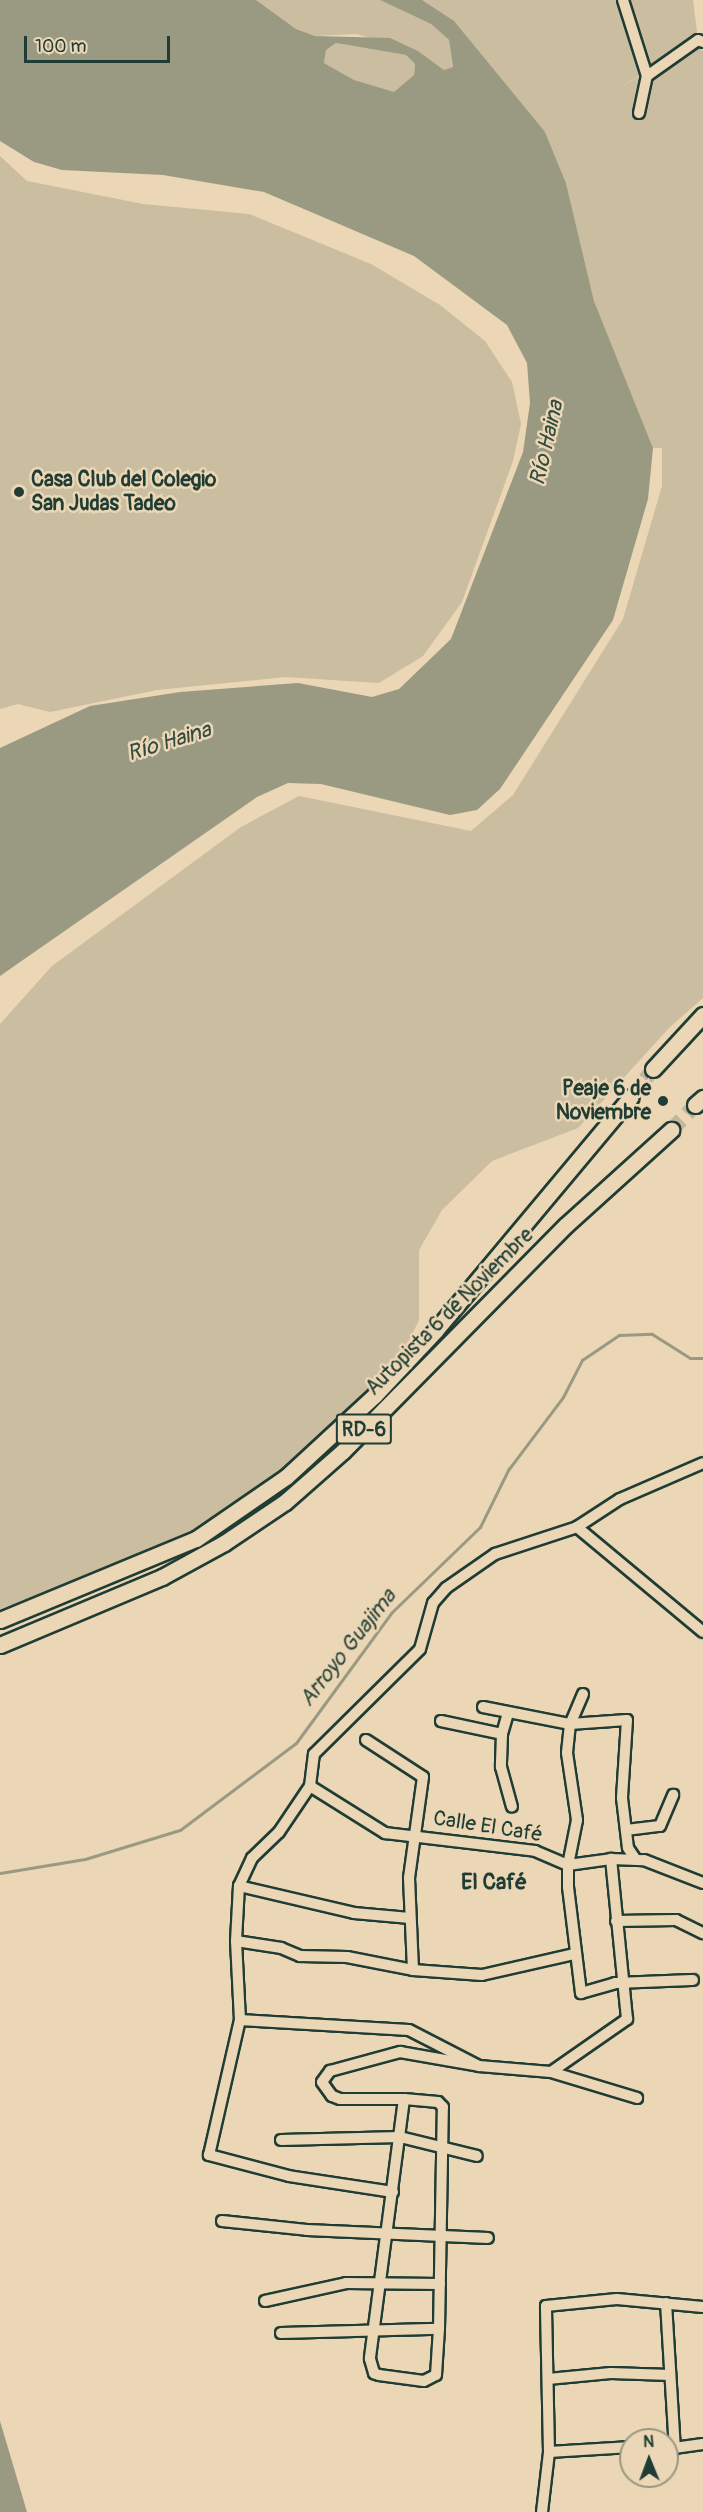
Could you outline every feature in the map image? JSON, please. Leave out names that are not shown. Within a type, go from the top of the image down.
[{"type":"highway","points":[[653,1069],[703,1014]]},
{"type":"highway","name":"Autopista 6 de Noviembre","points":[[0,1620],[196,1539],[286,1477],[375,1395],[435,1331],[631,1097]]},
{"type":"highway","name":"Autopista 6 de Noviembre","points":[[0,1645],[162,1577],[224,1543],[285,1502],[343,1451],[566,1225],[671,1130]]},
{"type":"street","points":[[623,0],[647,76],[639,113]]},
{"type":"street","points":[[647,76],[698,40],[703,42]]},
{"type":"street","points":[[393,2192],[289,2176],[208,2155],[240,2020],[236,1941],[239,1886],[252,1858],[279,1832],[310,1786],[314,1754],[420,1649],[433,1603],[446,1588],[495,1554],[577,1527],[620,1498],[703,1463]]},
{"type":"street","points":[[577,1527],[703,1632]]},
{"type":"street","points":[[583,1694],[570,1724],[567,1753],[577,1820],[568,1865],[574,1954],[581,1993],[624,1983],[693,1980]]},
{"type":"street","points":[[483,1707],[570,1724],[627,1720],[622,1798],[628,1848],[636,1860]]},
{"type":"street","points":[[508,1713],[502,1734],[501,1767],[512,1807]]},
{"type":"street","points":[[441,1721],[502,1734]]},
{"type":"street","points":[[366,1740],[423,1777],[409,1878],[413,1970]]},
{"type":"street","name":"Calle El Café","points":[[310,1786],[385,1833],[535,1851],[568,1865]]},
{"type":"street","points":[[626,1830],[660,1826],[673,1795]]},
{"type":"street","points":[[568,1865],[611,1859],[636,1860],[703,1883]]},
{"type":"street","points":[[550,2072],[627,2019],[611,1859]]},
{"type":"street","points":[[239,1886],[354,1913],[410,1918]]},
{"type":"street","points":[[616,1921],[676,1920],[703,1933]]},
{"type":"street","points":[[236,1941],[281,1948],[300,1956],[347,1957],[413,1970],[482,1975],[574,1954]]},
{"type":"street","points":[[240,2020],[409,2030],[478,2066]]},
{"type":"street","points":[[404,2099],[370,2359],[374,2373],[424,2381],[436,2375],[439,2330],[445,2148],[441,2104],[404,2099],[340,2099],[326,2089],[324,2076],[380,2055],[400,2052],[478,2066],[550,2072],[637,2098]]},
{"type":"street","points":[[281,2140],[400,2137],[477,2156]]},
{"type":"street","points":[[222,2221],[488,2238]]},
{"type":"street","points":[[265,2301],[321,2287],[381,2282],[440,2284]]},
{"type":"street","points":[[542,2512],[549,2452],[545,2309],[548,2305],[617,2299],[703,2307]]},
{"type":"street","points":[[666,2303],[671,2428]]},
{"type":"street","points":[[281,2333],[375,2329],[439,2330]]},
{"type":"street","points":[[548,2379],[611,2373],[670,2375]]},
{"type":"street","points":[[679,2448],[703,2444]]},
{"type":"street","points":[[549,2452],[619,2448]]},
{"type":"shaded area","points":[[256,0],[380,0],[431,24],[449,40],[453,68],[444,70],[418,51],[356,34],[315,36],[296,29]]},
{"type":"shaded area","points":[[413,0],[693,0],[698,40],[614,91],[695,44],[703,51],[703,998],[669,1028],[578,1128],[492,1161],[442,1210],[419,1250],[419,1320],[399,1361],[319,1441],[241,1503],[144,1557],[0,1609],[0,1024],[52,966],[241,827],[299,796],[471,831],[513,795],[623,619],[662,486],[662,448],[653,448],[594,301],[566,183],[545,132]]},
{"type":"shaded area","points":[[336,43],[406,55],[415,64],[414,75],[394,93],[354,80],[324,63],[326,50]]},
{"type":"shaded area","points":[[0,156],[27,181],[143,204],[249,214],[371,264],[440,305],[485,341],[512,382],[521,424],[513,461],[462,602],[423,656],[379,683],[285,677],[157,690],[50,712],[18,704],[0,709]]},
{"type":"water","name":"Río Haina","points":[[0,0],[256,0],[296,29],[315,36],[390,38],[418,51],[444,70],[453,67],[449,40],[431,24],[380,0],[422,0],[454,21],[545,132],[566,183],[594,301],[653,448],[648,499],[613,620],[500,789],[477,810],[450,815],[321,784],[288,783],[257,797],[0,976],[0,748],[90,706],[180,692],[298,683],[372,697],[399,689],[451,639],[523,452],[530,403],[527,363],[507,325],[414,256],[264,192],[163,175],[62,170],[34,162],[0,141]],"holes":[[[336,43],[406,55],[415,64],[414,75],[394,92],[354,80],[324,63],[326,50]]]},
{"type":"water","points":[[0,2421],[27,2512],[0,2512]]},
{"type":"waterway","name":"Arroyo Guajima","points":[[0,1873],[85,1859],[180,1830],[296,1743],[392,1612],[480,1527],[508,1470],[563,1397],[582,1360],[619,1335],[652,1334],[690,1358],[703,1358]]},
{"type":"tunnel","points":[[631,1097],[653,1069]]},
{"type":"tunnel","points":[[671,1130],[695,1105]]},
{"type":"place","name":"Casa Club del Colegio San Judas Tadeo","points":[[19,492]]},
{"type":"place","name":"Peaje 6 de Noviembre","points":[[663,1101]]},
{"type":"district","name":"El Café","points":[[494,1883]]}]
